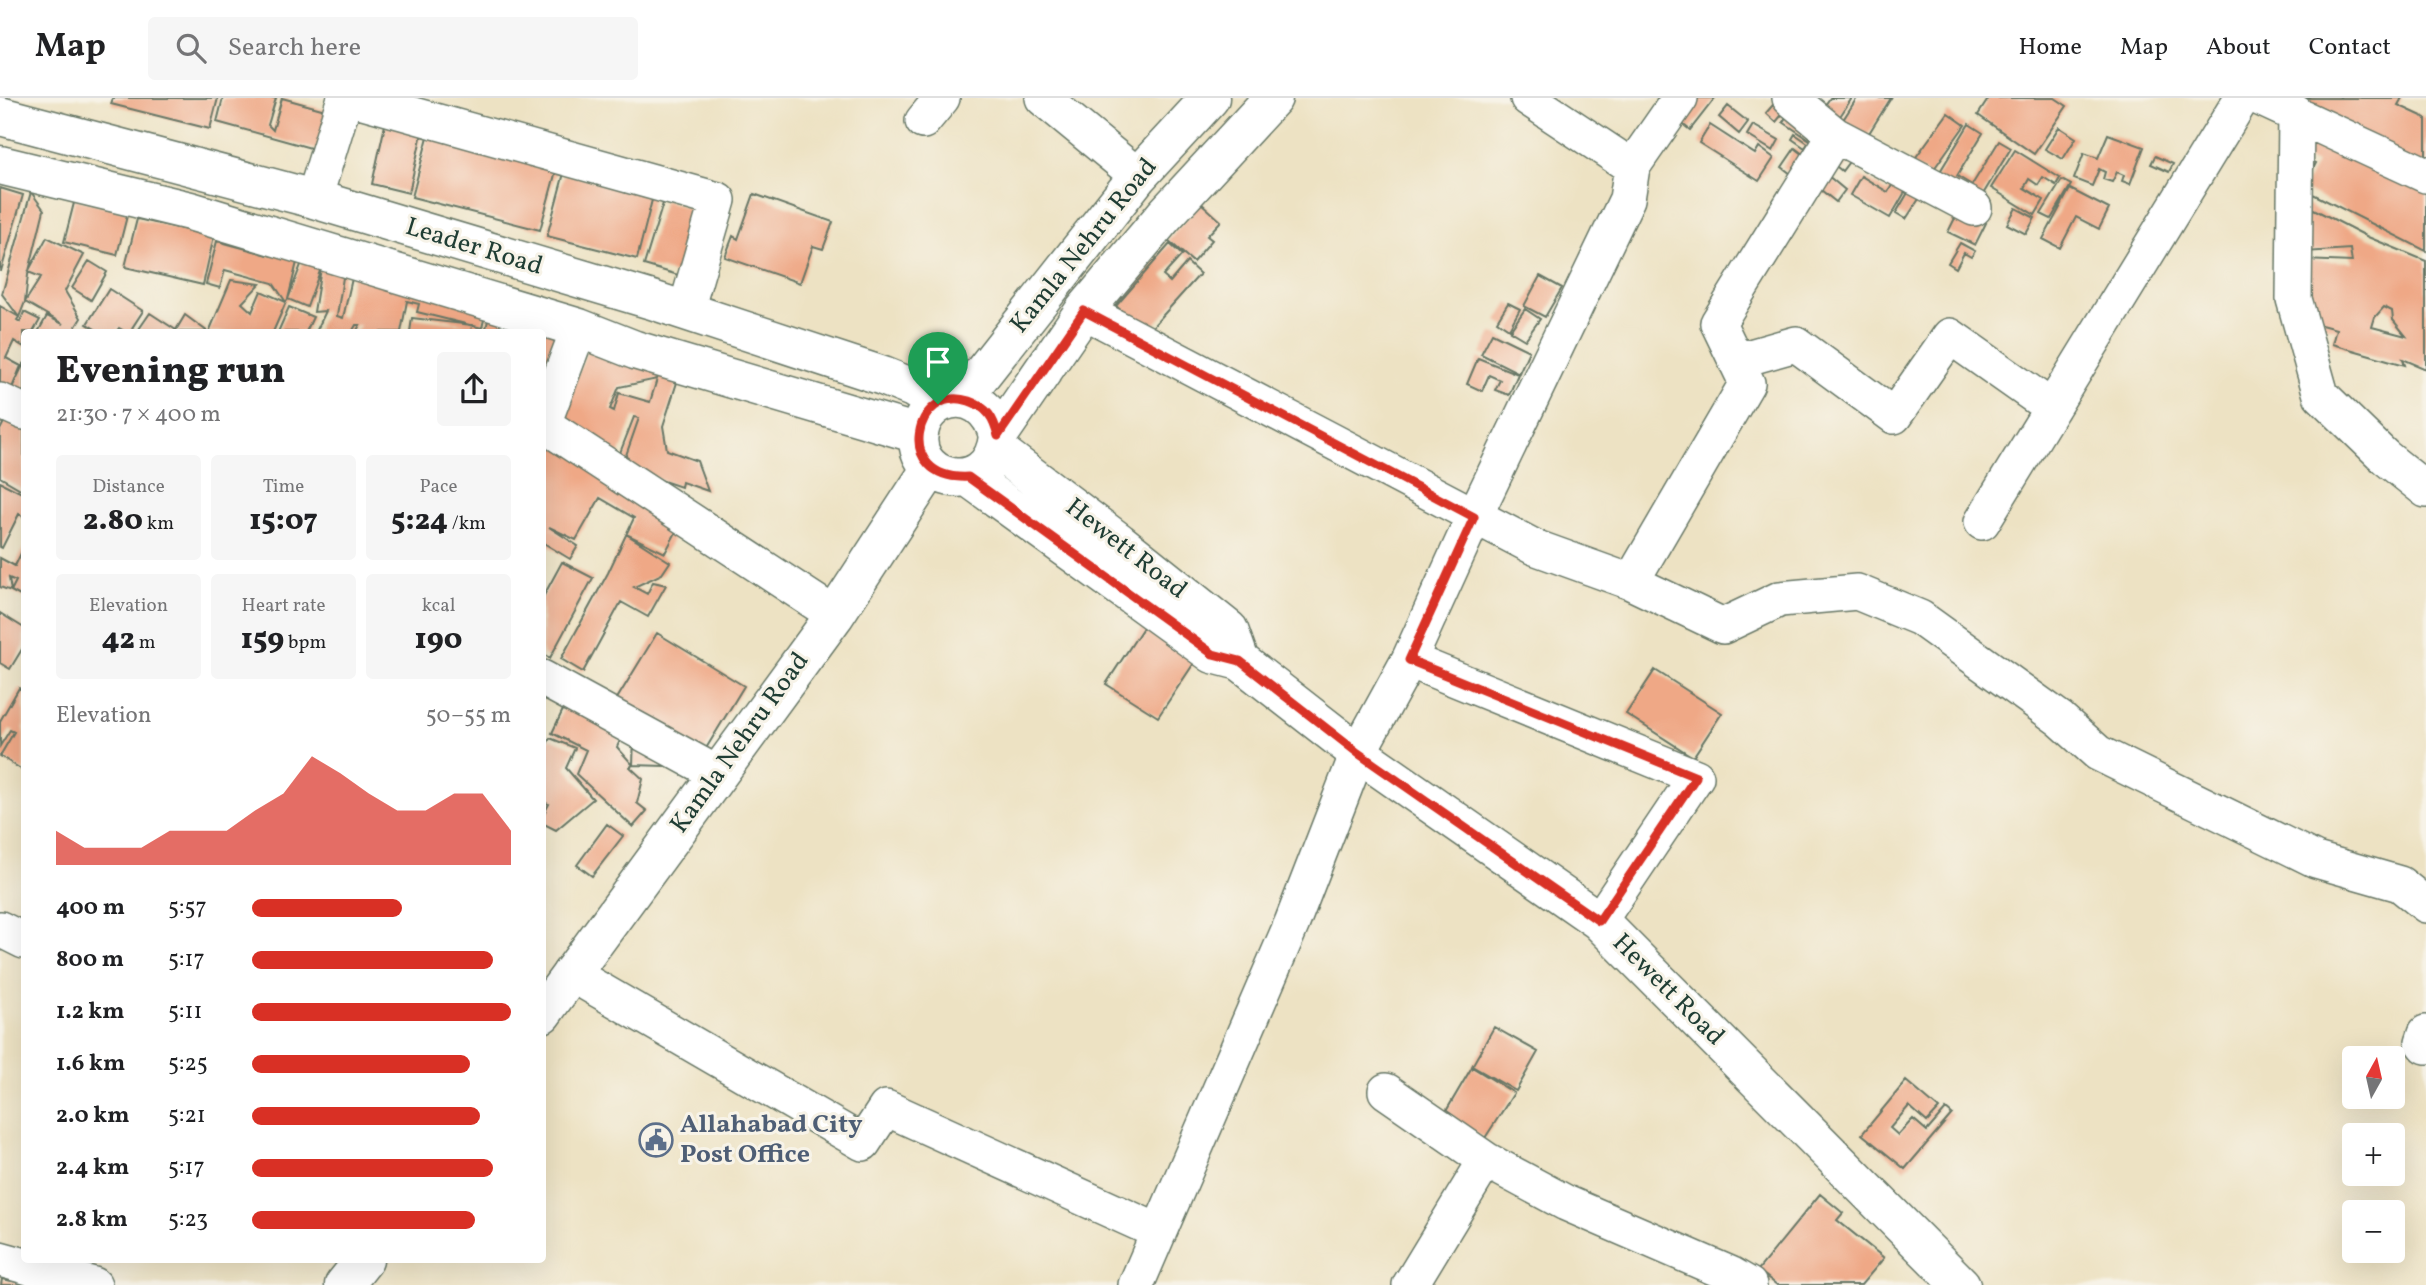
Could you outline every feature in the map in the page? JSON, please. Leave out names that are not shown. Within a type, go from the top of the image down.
[{"type":"main road","name":"Kamla Nehru Road","points":[[546,1008],[835,614],[937,426],[1138,176],[1210,98]]},
{"type":"main road","name":"Kamla Nehru Road","points":[[997,443],[1084,311],[1164,216],[1273,98]]},
{"type":"main road","name":"Leader Road","points":[[0,116],[314,199],[686,310],[913,388],[937,426]]},
{"type":"main road","name":"Leader Road","points":[[0,164],[190,211],[579,328],[635,350],[937,426]]},
{"type":"main road","points":[[976,403],[987,411],[995,422],[997,443],[990,462],[981,472],[968,477],[942,475],[937,426],[976,403]]},
{"type":"main road","name":"Hewett Road","points":[[997,443],[1229,630],[1240,661]]},
{"type":"main road","name":"Hewett Road","points":[[968,477],[1213,654],[1240,661],[1358,753],[1599,921],[1961,1285]]},
{"type":"main road","points":[[344,1285],[362,1263]]},
{"type":"street","points":[[314,199],[345,98]]},
{"type":"street","points":[[352,98],[718,200],[686,310]]},
{"type":"street","points":[[1043,98],[1138,176]]},
{"type":"street","points":[[1528,98],[1632,167]]},
{"type":"street","points":[[1136,1285],[1292,923],[1358,753],[1409,660],[1474,517],[1627,199],[1632,167],[1680,98]]},
{"type":"street","points":[[1790,98],[1835,135],[1975,208]]},
{"type":"street","points":[[1982,522],[2242,98]]},
{"type":"street","points":[[2260,98],[2426,175]]},
{"type":"street","points":[[2296,113],[2294,299],[2321,395],[2385,457],[2426,490]]},
{"type":"street","points":[[1631,582],[1747,383],[1718,323],[1835,135]]},
{"type":"street","points":[[1084,311],[1534,547],[1631,582],[1723,626],[1780,599],[1857,592],[1920,618],[2060,719],[2098,752],[2316,860],[2400,884],[2426,905]]},
{"type":"street","points":[[546,416],[579,328]]},
{"type":"street","points":[[1736,361],[1796,344],[1894,415],[1950,336],[2052,408]]},
{"type":"street","points":[[0,401],[21,411]]},
{"type":"street","points":[[546,426],[835,614]]},
{"type":"street","points":[[1409,660],[1696,777],[1599,921]]},
{"type":"street","points":[[546,680],[718,774]]},
{"type":"street","points":[[0,929],[21,940]]},
{"type":"street","points":[[570,973],[863,1143],[886,1108],[1159,1232]]},
{"type":"street","points":[[2426,1033],[2423,1042],[2426,1046]]},
{"type":"street","points":[[1386,1091],[1486,1160],[1566,1203],[1718,1268],[1749,1285]]},
{"type":"street","points":[[1410,1285],[1486,1160]]},
{"type":"street","points":[[0,1259],[94,1285]]},
{"type":"building","points":[[113,98],[218,98],[210,129],[111,104]]},
{"type":"building","points":[[223,98],[276,98],[268,125],[273,130],[282,98],[336,113],[325,152],[217,122]]},
{"type":"building","points":[[1690,98],[1715,98],[1690,130],[1675,118]]},
{"type":"building","points":[[1779,98],[1790,105],[1776,122],[1766,113]]},
{"type":"building","points":[[1830,98],[1852,98],[1837,121],[1821,111]]},
{"type":"building","points":[[1857,98],[1891,98],[1866,138],[1841,123]]},
{"type":"building","points":[[1989,98],[2055,98],[2067,106],[2034,154],[1978,115]]},
{"type":"building","points":[[2286,98],[2402,98],[2398,105],[2426,118],[2426,171]]},
{"type":"building","points":[[1728,106],[1748,122],[1739,134],[1719,117]]},
{"type":"building","points":[[1790,111],[1823,132],[1816,144],[1783,122]]},
{"type":"building","points":[[1948,113],[1965,125],[1929,176],[1911,164]]},
{"type":"building","points":[[1969,124],[1983,133],[1957,176],[1972,185],[1999,141],[2011,148],[1974,209],[1933,183]]},
{"type":"building","points":[[385,125],[422,133],[409,193],[372,184]]},
{"type":"building","points":[[1710,125],[1755,154],[1759,147],[1774,158],[1759,181],[1699,143]]},
{"type":"building","points":[[1753,125],[1779,140],[1773,151],[1747,135]]},
{"type":"building","points":[[2059,127],[2076,138],[2063,159],[2045,149]]},
{"type":"building","points":[[429,133],[557,167],[540,230],[412,197]]},
{"type":"building","points":[[1795,134],[1808,143],[1805,148],[1792,139]]},
{"type":"building","points":[[2108,134],[2144,147],[2130,184],[2122,181],[2124,175],[2117,172],[2112,182],[2103,179],[2105,172],[2099,169],[2092,186],[2074,179],[2084,153],[2098,158]]},
{"type":"building","points":[[2316,134],[2426,189],[2426,251],[2303,189],[2316,163],[2305,158]]},
{"type":"building","points":[[1795,148],[1804,155],[1791,174],[1782,167]]},
{"type":"building","points":[[2015,150],[2060,178],[2056,185],[2043,177],[2038,185],[2029,179],[2024,188],[2044,200],[2035,215],[1991,188]]},
{"type":"building","points":[[1857,151],[1842,171],[1832,163],[1839,156]]},
{"type":"building","points":[[2155,156],[2173,164],[2169,172],[2151,164]]},
{"type":"building","points":[[1821,170],[1845,190],[1836,202],[1811,182]]},
{"type":"building","points":[[564,173],[653,196],[637,259],[547,236]]},
{"type":"building","points":[[1899,173],[1912,180],[1890,218],[1850,195],[1861,176],[1888,192]]},
{"type":"building","points":[[2062,180],[2071,185],[2051,219],[2041,214]]},
{"type":"building","points":[[1915,181],[1926,188],[1906,219],[1896,213]]},
{"type":"building","points":[[0,188],[23,195],[1,271],[0,271]]},
{"type":"building","points":[[2070,189],[2109,209],[2099,229],[2076,217],[2060,248],[2043,239]]},
{"type":"building","points":[[31,192],[44,210],[29,270],[47,237],[84,255],[65,291],[81,318],[74,329],[40,329],[47,316],[63,324],[25,302],[19,317],[2,294]],"holes":[[[29,272],[41,277],[25,302]]]},
{"type":"building","points":[[754,194],[833,222],[823,249],[813,246],[800,283],[725,257],[733,236],[738,239]]},
{"type":"building","points":[[75,199],[128,212],[117,255],[64,242]]},
{"type":"building","points":[[664,200],[704,213],[685,277],[644,265]]},
{"type":"building","points":[[1201,203],[1221,221],[1207,236],[1212,240],[1193,262],[1168,240]]},
{"type":"building","points":[[2302,203],[2368,237],[2426,261],[2426,369],[2403,359],[2405,365],[2332,344],[2336,329],[2310,322],[2304,260],[2352,262],[2350,249],[2305,252]],"holes":[[[2384,307],[2392,311],[2393,320],[2406,336],[2372,327],[2375,317]]]},
{"type":"building","points":[[2016,208],[2035,218],[2026,234],[2007,224]]},
{"type":"building","points":[[1959,210],[1986,223],[1975,245],[1948,232]]},
{"type":"building","points":[[137,219],[214,236],[203,285],[125,267]]},
{"type":"building","points":[[217,241],[272,256],[275,247],[299,254],[286,302],[273,283],[225,270],[220,288],[206,284]]},
{"type":"building","points":[[1960,243],[1975,251],[1971,257],[1964,253],[1956,268],[1948,263]]},
{"type":"building","points":[[1170,244],[1182,255],[1163,276],[1170,282],[1187,262],[1200,274],[1147,333],[1116,306]]},
{"type":"building","points":[[304,257],[344,271],[337,316],[343,318],[353,274],[487,307],[482,328],[417,312],[419,304],[407,301],[402,329],[358,329],[360,325],[356,325],[354,329],[317,329],[326,311],[314,312],[321,268],[307,307],[288,299]]},
{"type":"building","points":[[89,261],[107,272],[91,300],[72,288]]},
{"type":"building","points":[[1540,276],[1562,288],[1545,317],[1524,306]]},
{"type":"building","points":[[231,280],[260,284],[242,303],[252,312],[261,291],[286,302],[274,329],[210,329]]},
{"type":"building","points":[[109,289],[143,311],[134,329],[95,329],[87,324]]},
{"type":"building","points":[[1508,303],[1520,309],[1509,329],[1497,321]]},
{"type":"building","points":[[0,306],[19,317],[17,320],[20,322],[24,312],[40,320],[35,329],[21,329],[21,345],[14,341],[6,358],[21,366],[12,388],[21,369],[21,404],[0,393]]},
{"type":"building","points":[[289,307],[313,317],[307,329],[279,329]]},
{"type":"building","points":[[1525,309],[1540,319],[1525,340],[1510,331]]},
{"type":"building","points":[[150,313],[174,329],[139,329]]},
{"type":"building","points":[[490,313],[570,333],[558,378],[546,374],[546,329],[486,329]]},
{"type":"building","points":[[185,315],[204,329],[177,329]]},
{"type":"building","points":[[412,318],[472,325],[471,329],[410,329]]},
{"type":"building","points":[[1492,333],[1529,351],[1519,373],[1481,354]]},
{"type":"building","points":[[593,335],[680,373],[663,426],[667,450],[697,461],[708,491],[682,482],[681,487],[622,467],[639,418],[634,417],[618,458],[555,432]],"holes":[[[657,379],[650,402],[619,393],[614,411],[610,409],[619,387]]]},
{"type":"building","points":[[1478,358],[1518,374],[1509,395],[1495,390],[1500,380],[1489,375],[1482,391],[1467,384]]},
{"type":"building","points":[[5,420],[21,428],[21,489],[0,477],[0,430]]},
{"type":"building","points":[[546,433],[683,519],[665,553],[626,534],[634,518],[600,498],[576,540],[549,527],[578,546],[570,559],[546,544]]},
{"type":"building","points":[[0,482],[21,492],[21,515],[19,514],[2,548]]},
{"type":"building","points":[[626,534],[670,562],[662,574],[634,587],[647,594],[653,582],[666,585],[648,617],[621,602],[583,672],[561,659]]},
{"type":"building","points":[[21,553],[21,596],[0,587],[0,558],[15,566]],"holes":[[[9,578],[16,581],[11,591]]]},
{"type":"building","points":[[562,562],[593,578],[550,658],[546,656],[546,592]]},
{"type":"building","points":[[0,613],[21,626],[21,651],[10,669],[0,663]]},
{"type":"building","points":[[1144,626],[1196,660],[1158,717],[1106,684]]},
{"type":"building","points":[[657,633],[744,686],[702,755],[615,702]]},
{"type":"building","points":[[1655,670],[1722,713],[1693,757],[1626,714]]},
{"type":"building","points":[[19,688],[21,689],[21,769],[0,756],[14,732],[10,730],[0,746],[0,721]]},
{"type":"building","points":[[569,697],[627,725],[617,747],[633,765],[630,767],[643,779],[637,803],[647,811],[633,827],[576,774],[586,750],[552,733]]},
{"type":"building","points":[[634,736],[666,749],[665,766],[633,765]]},
{"type":"building","points":[[550,738],[575,748],[566,768],[593,799],[556,830],[546,825],[546,810],[549,804],[546,803],[546,746]]},
{"type":"building","points":[[607,824],[623,836],[592,876],[577,865]]},
{"type":"building","points":[[1494,1027],[1538,1052],[1516,1091],[1472,1066]]},
{"type":"building","points":[[1472,1067],[1514,1093],[1485,1138],[1445,1113]]},
{"type":"building","points":[[1906,1081],[1939,1109],[1927,1122],[1909,1106],[1890,1128],[1898,1135],[1913,1119],[1927,1131],[1946,1109],[1952,1114],[1905,1169],[1862,1134]]},
{"type":"building","points":[[1820,1194],[1843,1213],[1837,1220],[1884,1258],[1861,1285],[1777,1285],[1758,1270]]},
{"type":"building","points":[[2,1279],[28,1284],[28,1285],[1,1285]]},
{"type":"place","name":"Allahabad City Post Office","points":[[656,1140]]},
{"type":"route","points":[[1084,311],[1474,517],[1409,660],[1696,777],[1599,921],[1358,753],[1240,661],[1213,654],[968,477],[954,478],[931,468],[923,458],[918,434],[922,422],[938,404],[950,399],[976,403],[987,411],[995,422],[998,436],[1084,311]]}]
